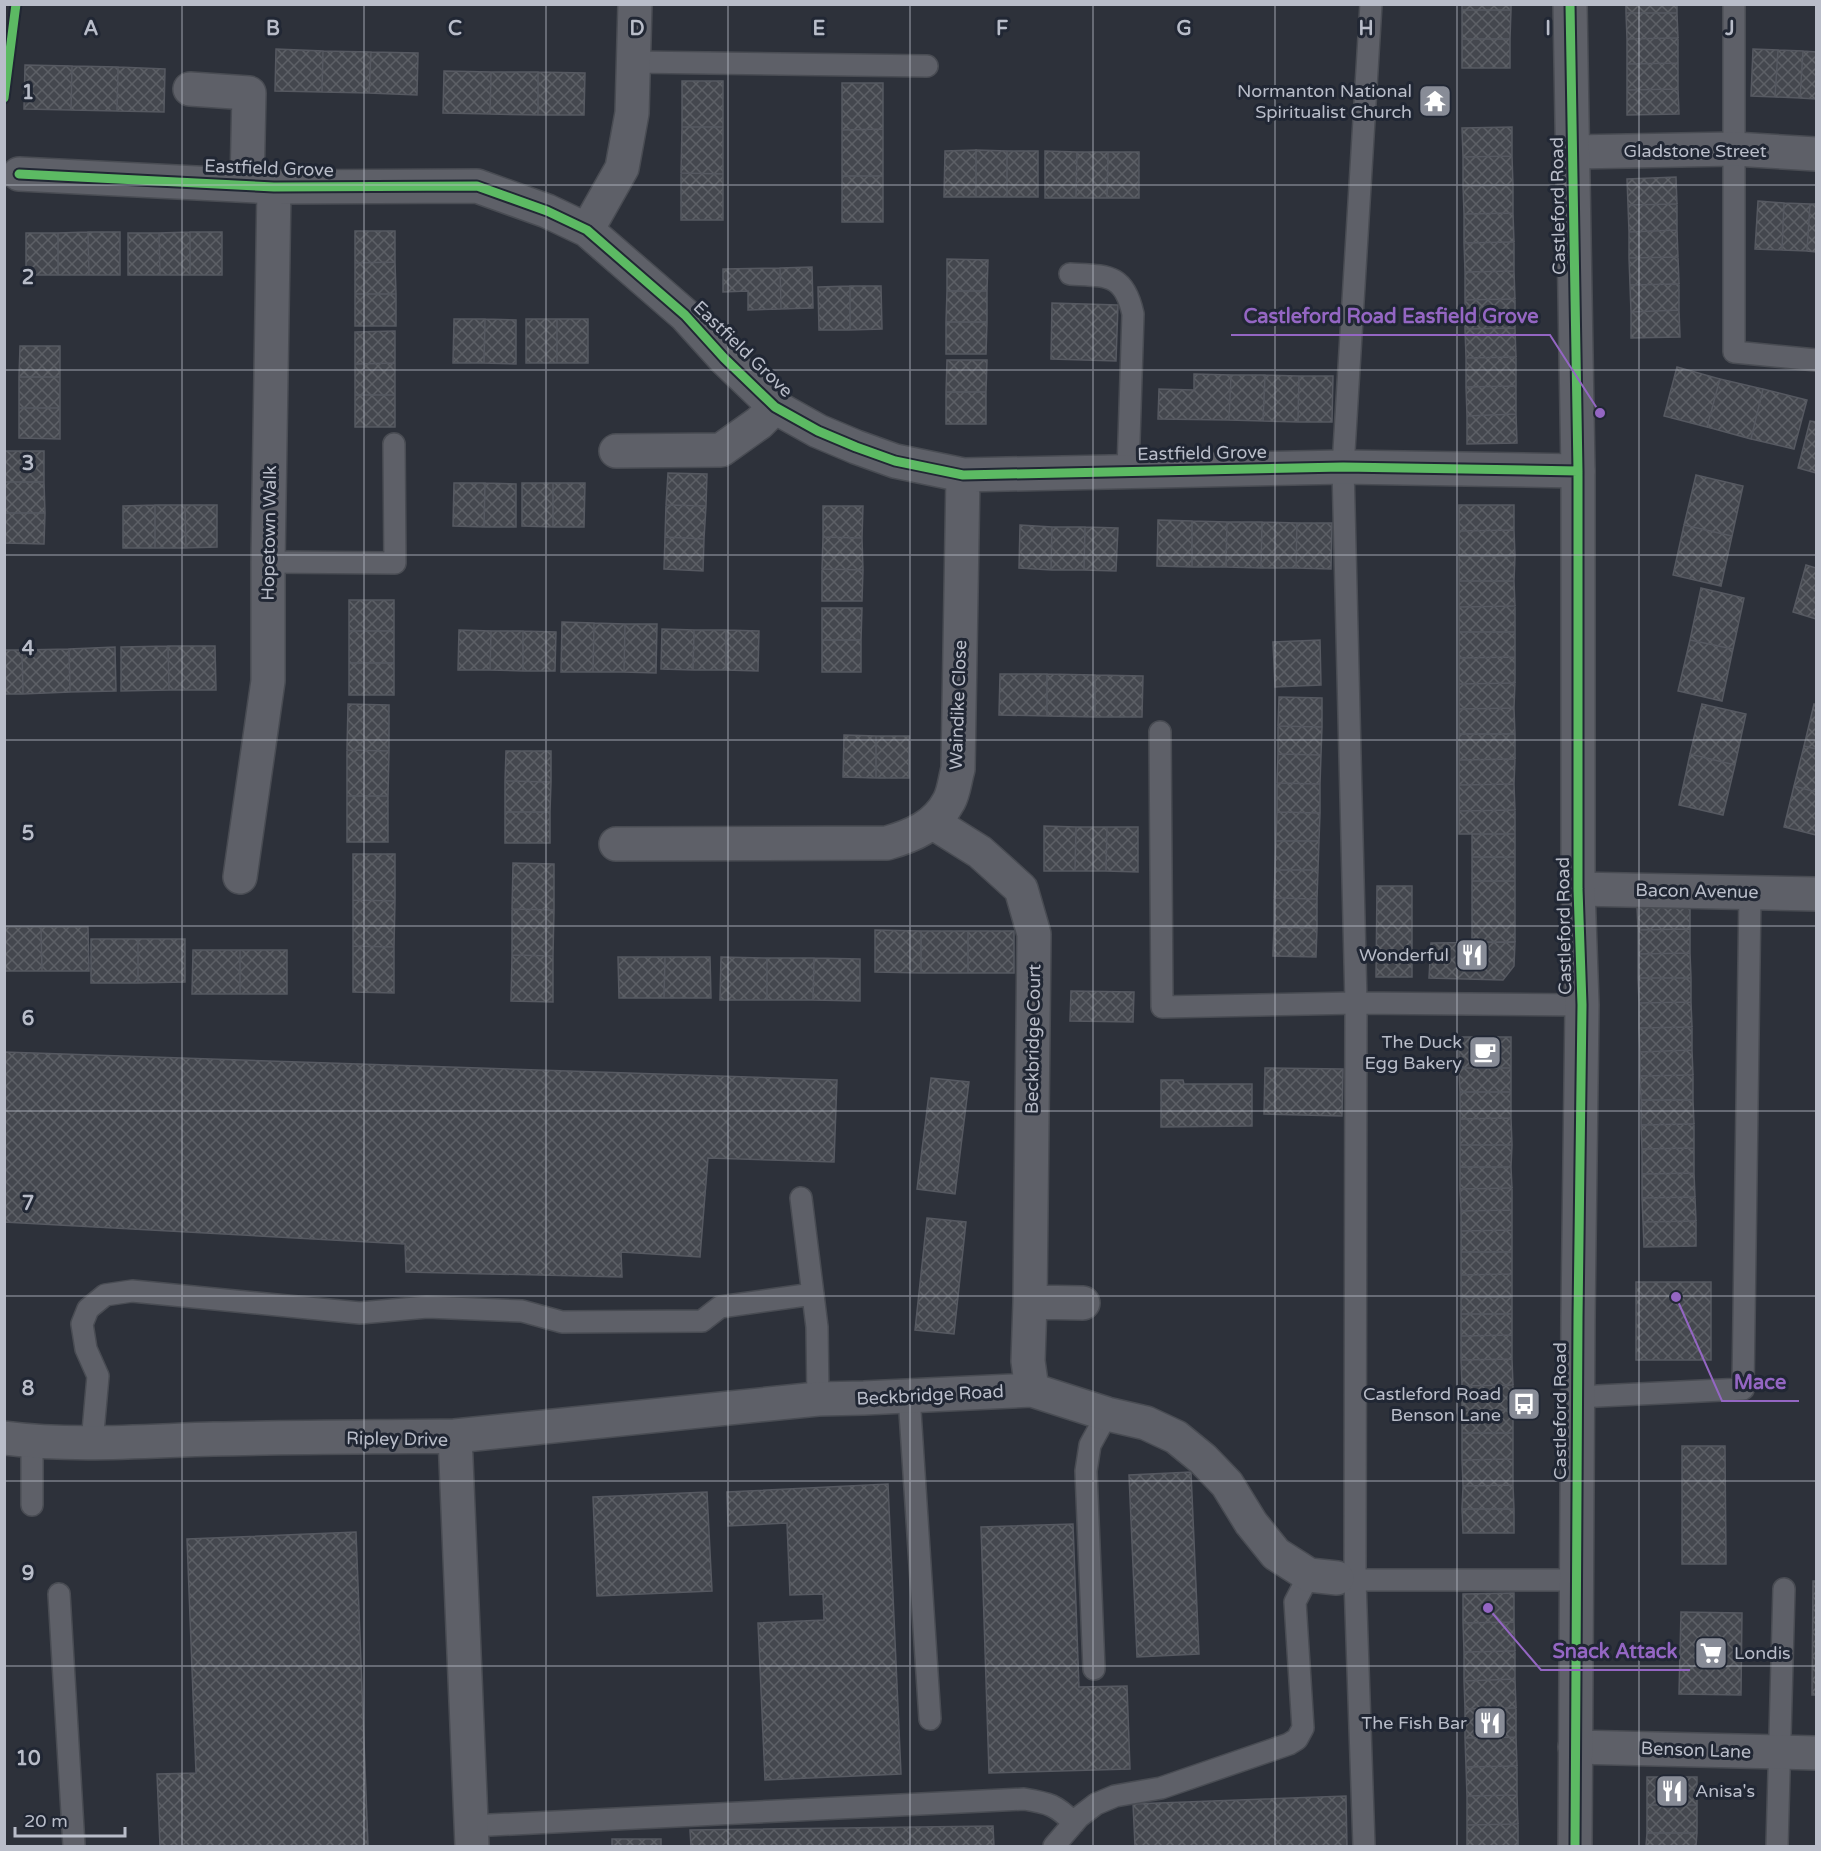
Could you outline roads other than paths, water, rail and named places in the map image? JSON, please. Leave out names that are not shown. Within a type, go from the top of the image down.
[{"type":"street","points":[[587,230],[622,168],[632,113],[635,4]]},
{"type":"street","name":"Castleford Road","points":[[1570,4],[1578,471],[1578,889],[1582,1005],[1575,1846]]},
{"type":"street","name":"Hopetown Walk","points":[[190,89],[249,93],[261,186],[268,681],[240,877]]},
{"type":"street","name":"Gladstone Street","points":[[1574,152],[1734,149],[1816,154]]},
{"type":"street","name":"Eastfield Grove","points":[[19,174],[261,186],[477,186],[547,211],[587,230],[685,315],[724,358],[775,407],[818,431],[856,447],[895,461],[963,475],[1343,467],[1578,471]]},
{"type":"street","name":"Eastfield Grove","points":[[616,451],[721,450],[759,423],[775,407]]},
{"type":"street","name":"Waindike Close","points":[[616,844],[886,843],[912,836],[932,822],[949,801],[958,769],[963,475]]},
{"type":"street","name":"Beckbridge Court","points":[[932,822],[980,852],[1021,889],[1034,934],[1028,1361],[1032,1390]]},
{"type":"street","name":"Bacon Avenue","points":[[1578,889],[1816,894]]},
{"type":"street","points":[[1030,1302],[1083,1303]]},
{"type":"street","name":"Beckbridge Road","points":[[455,1436],[818,1399],[1032,1390],[1107,1414],[1146,1423],[1176,1437],[1203,1459],[1227,1484],[1251,1522],[1276,1554],[1334,1578]]},
{"type":"street","name":"Ripley Drive","points":[[18,1440],[92,1443],[277,1437],[455,1436],[471,1836]]},
{"type":"street","name":"Benson Lane","points":[[1575,1747],[1816,1753]]},
{"type":"lane","points":[[1364,1846],[1334,1578],[1356,1003],[1343,467],[1371,4]]},
{"type":"lane","points":[[1734,4],[1734,352],[1816,360]]},
{"type":"lane","points":[[633,62],[927,66]]},
{"type":"lane","points":[[1070,274],[1100,275],[1118,282],[1129,297],[1133,314],[1128,471]]},
{"type":"lane","points":[[268,562],[395,563],[394,444]]},
{"type":"lane","points":[[1160,732],[1162,1007],[1356,1003],[1582,1005]]},
{"type":"lane","points":[[1577,1397],[1743,1389],[1750,892]]},
{"type":"lane","points":[[801,1198],[813,1294],[818,1356],[818,1399]]},
{"type":"lane","points":[[92,1443],[98,1376],[86,1349],[82,1324],[88,1309],[105,1295],[132,1292],[360,1313],[427,1307],[522,1311],[562,1322],[597,1322],[702,1321],[720,1307],[813,1294]]},
{"type":"lane","points":[[909,1396],[930,1719]]},
{"type":"lane","points":[[1094,1669],[1086,1471],[1090,1445],[1107,1414]]},
{"type":"lane","points":[[18,1440],[32,1505]]},
{"type":"lane","points":[[1054,1846],[1074,1823],[1096,1804],[1115,1796],[1161,1788],[1289,1744],[1297,1739],[1303,1728],[1295,1602],[1334,1578],[1576,1580]]},
{"type":"lane","points":[[1777,1846],[1784,1589]]},
{"type":"lane","points":[[59,1594],[75,1846]]},
{"type":"lane","points":[[471,1836],[1024,1799],[1049,1803],[1074,1823]]},
{"type":"place","name":"Normanton National Spiritualist Church","points":[[1435,101]]},
{"type":"place","name":"Castleford Road Easfield Grove","points":[[1600,413]]},
{"type":"place","name":"Wonderful","points":[[1472,955]]},
{"type":"place","name":"The Duck Egg Bakery","points":[[1485,1052]]},
{"type":"place","name":"Mace","points":[[1676,1297]]},
{"type":"place","name":"Castleford Road Benson Lane","points":[[1524,1404]]},
{"type":"place","name":"Snack Attack","points":[[1488,1608]]},
{"type":"place","name":"Londis","points":[[1711,1653]]},
{"type":"place","name":"The Fish Bar","points":[[1490,1723]]},
{"type":"place","name":"Anisa's","points":[[1672,1791]]}]
